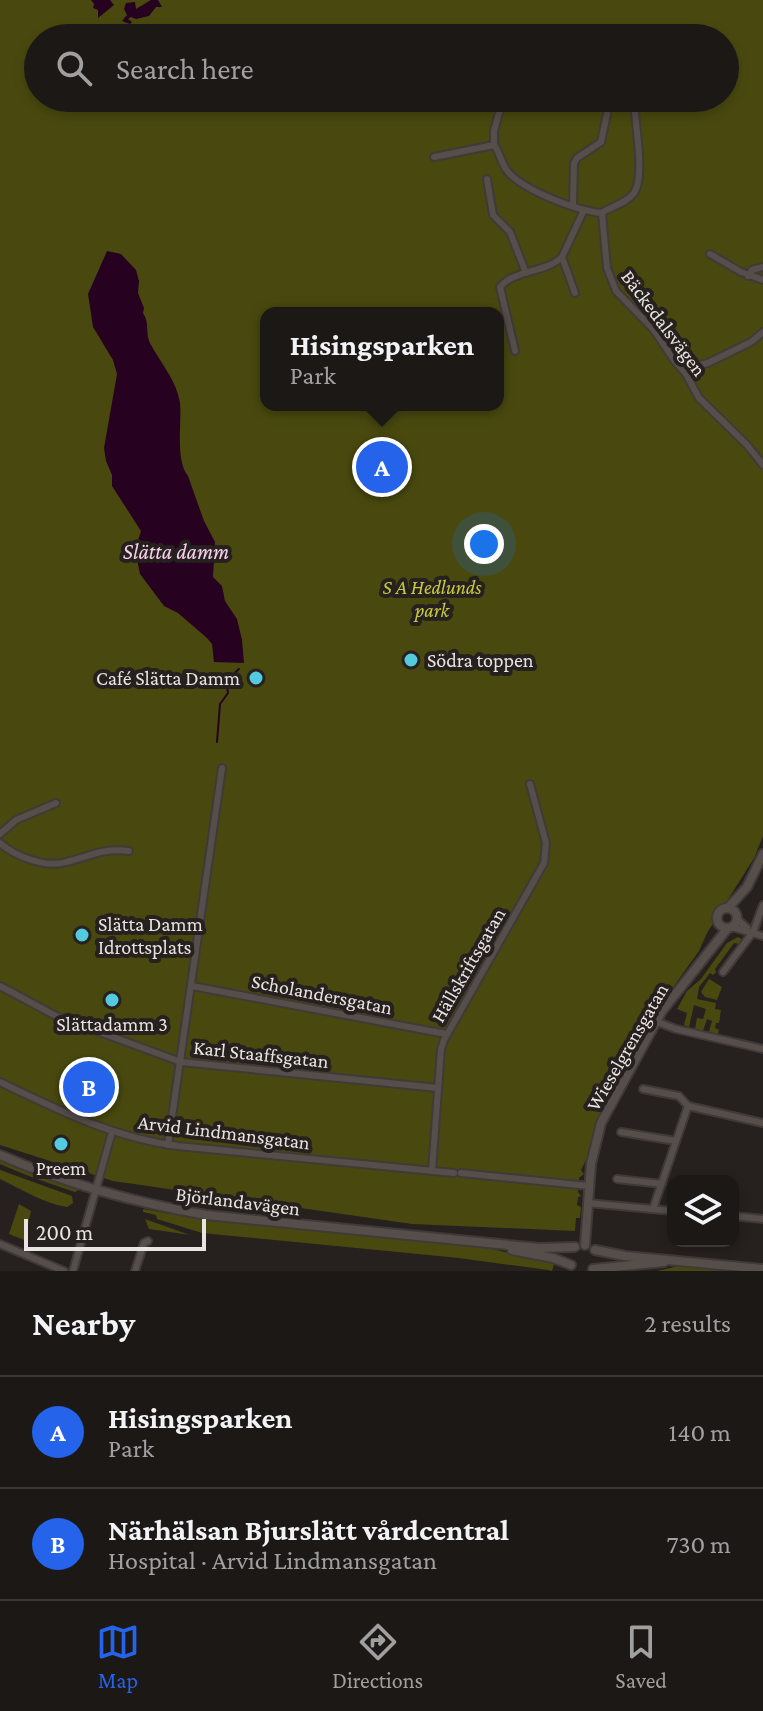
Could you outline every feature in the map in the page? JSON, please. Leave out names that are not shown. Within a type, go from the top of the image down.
[{"type":"street","points":[[499,112],[494,145],[510,174],[530,187],[584,210],[602,213],[631,196],[637,185],[639,165],[635,112]]},
{"type":"street","points":[[573,205],[576,160],[601,142],[607,114]]},
{"type":"street","points":[[434,157],[494,145]]},
{"type":"street","points":[[487,179],[493,215],[510,232],[526,273]]},
{"type":"street","points":[[515,351],[500,287],[503,282],[556,263],[562,257],[584,210]]},
{"type":"street","name":"Bäckedalsvägen","points":[[602,213],[607,268],[612,286],[654,330],[683,369],[699,398],[763,465]]},
{"type":"street","points":[[710,254],[748,276],[763,280]]},
{"type":"street","points":[[562,257],[575,293]]},
{"type":"street","points":[[748,276],[752,270],[763,267]]},
{"type":"street","points":[[683,369],[708,363],[751,342],[763,332]]},
{"type":"street","points":[[168,1145],[222,768]]},
{"type":"street","name":"Hällskriftsgatan","points":[[432,1171],[441,1049],[446,1034],[544,863],[546,843],[530,784]]},
{"type":"street","points":[[0,834],[16,820],[56,803]]},
{"type":"street","points":[[0,843],[14,853],[55,864],[103,850],[129,851]]},
{"type":"street","name":"Wieselgrensgatan","points":[[580,1246],[593,1151],[601,1123],[655,1021],[730,920],[763,854]]},
{"type":"street","points":[[723,972],[751,932],[763,905]]},
{"type":"street","points":[[730,920],[763,936]]},
{"type":"street","name":"Karl Staaffsgatan","points":[[0,986],[56,1016],[181,1062],[438,1088]]},
{"type":"street","name":"Scholandersgatan","points":[[192,986],[446,1034]]},
{"type":"street","points":[[655,1021],[676,1029],[763,1049]]},
{"type":"street","name":"Arvid Lindmansgatan","points":[[0,1082],[112,1132],[168,1145],[589,1186]]},
{"type":"street","points":[[643,1089],[679,1096],[688,1106],[763,1123]]},
{"type":"street","points":[[653,1209],[688,1106]]},
{"type":"street","points":[[73,1271],[112,1132]]},
{"type":"street","points":[[621,1132],[676,1141]]},
{"type":"street","name":"Björlandavägen","points":[[0,1155],[96,1188],[159,1206],[206,1215],[539,1248],[580,1246],[625,1256],[763,1269]]},
{"type":"street","points":[[617,1179],[662,1184]]},
{"type":"street","points":[[588,1203],[667,1210]]},
{"type":"street","points":[[739,1217],[763,1219]]},
{"type":"street","points":[[135,1271],[144,1243],[148,1241]]},
{"type":"street","name":"Björlandavägen","points":[[480,1242],[553,1258],[574,1268]]},
{"type":"street","points":[[0,1244],[64,1271]]},
{"type":"street","name":"Björlandavägen","points":[[574,1268],[570,1254],[580,1246]]},
{"type":"street","name":"Björlandavägen","points":[[595,1250],[598,1259],[592,1270],[677,1260]]},
{"type":"green space","name":"S A Hedlunds park","points":[[0,0],[763,0],[763,836],[754,858],[699,951],[621,1070],[588,1152],[586,1173],[586,1160],[581,1170],[584,1174],[579,1178],[578,1192],[581,1196],[577,1205],[581,1207],[580,1218],[576,1218],[575,1231],[412,1224],[113,1181],[0,1145]]},
{"type":"green space","points":[[738,937],[743,940],[741,944],[734,943],[715,969],[716,972],[713,975],[710,973],[699,987],[697,999],[716,1003],[715,1009],[721,1010],[715,1028],[719,1030],[718,1034],[709,1032],[712,1021],[707,1019],[703,1031],[695,1029],[697,1018],[703,1019],[706,1009],[694,1005],[689,1027],[684,1025],[687,1013],[677,1009],[687,991],[701,979],[727,943]]},
{"type":"green space","points":[[709,979],[722,987],[717,1000],[705,997],[701,992]]},
{"type":"green space","points":[[0,1160],[78,1190],[75,1192],[28,1176],[0,1164]]},
{"type":"green space","points":[[0,1170],[72,1196],[73,1203],[67,1207],[33,1196],[0,1179]]},
{"type":"green space","points":[[19,1204],[31,1211],[24,1240],[9,1234]]},
{"type":"green space","points":[[143,1209],[204,1220],[488,1248],[554,1264],[552,1271],[459,1258],[202,1233],[157,1219],[156,1215],[143,1212]]},
{"type":"green space","points":[[145,1219],[190,1235],[149,1229]]},
{"type":"green space","points":[[683,1265],[748,1271],[657,1271]]},
{"type":"water","points":[[91,0],[110,0],[114,5],[98,18],[98,10],[93,8]]},
{"type":"water","points":[[151,0],[158,0],[162,7],[156,7],[149,16],[131,17],[128,19],[132,22],[130,24],[122,21],[127,15],[124,9],[126,3],[135,2],[136,9]]},
{"type":"water","name":"Slätta damm","points":[[107,251],[121,254],[136,270],[149,339],[178,395],[182,461],[215,542],[213,577],[222,586],[225,601],[237,619],[244,663],[214,662],[212,644],[207,638],[178,613],[164,606],[140,574],[135,550],[141,531],[112,486],[104,448],[117,374],[113,360],[93,327],[88,294]]},
{"type":"waterway","points":[[217,742],[220,704],[228,693],[226,681],[239,669]]},
{"type":"place","name":"Hisingsparken","points":[[382,467]]},
{"type":"place","name":"Södra toppen","points":[[411,660]]},
{"type":"place","name":"Café Slätta Damm","points":[[256,678]]},
{"type":"place","name":"Slätta Damm Idrottsplats","points":[[82,935]]},
{"type":"place","name":"Slättadamm 3","points":[[112,1000]]},
{"type":"place","name":"Närhälsan Bjurslätt vårdcentral","points":[[89,1087]]},
{"type":"place","name":"Preem","points":[[61,1144]]}]
